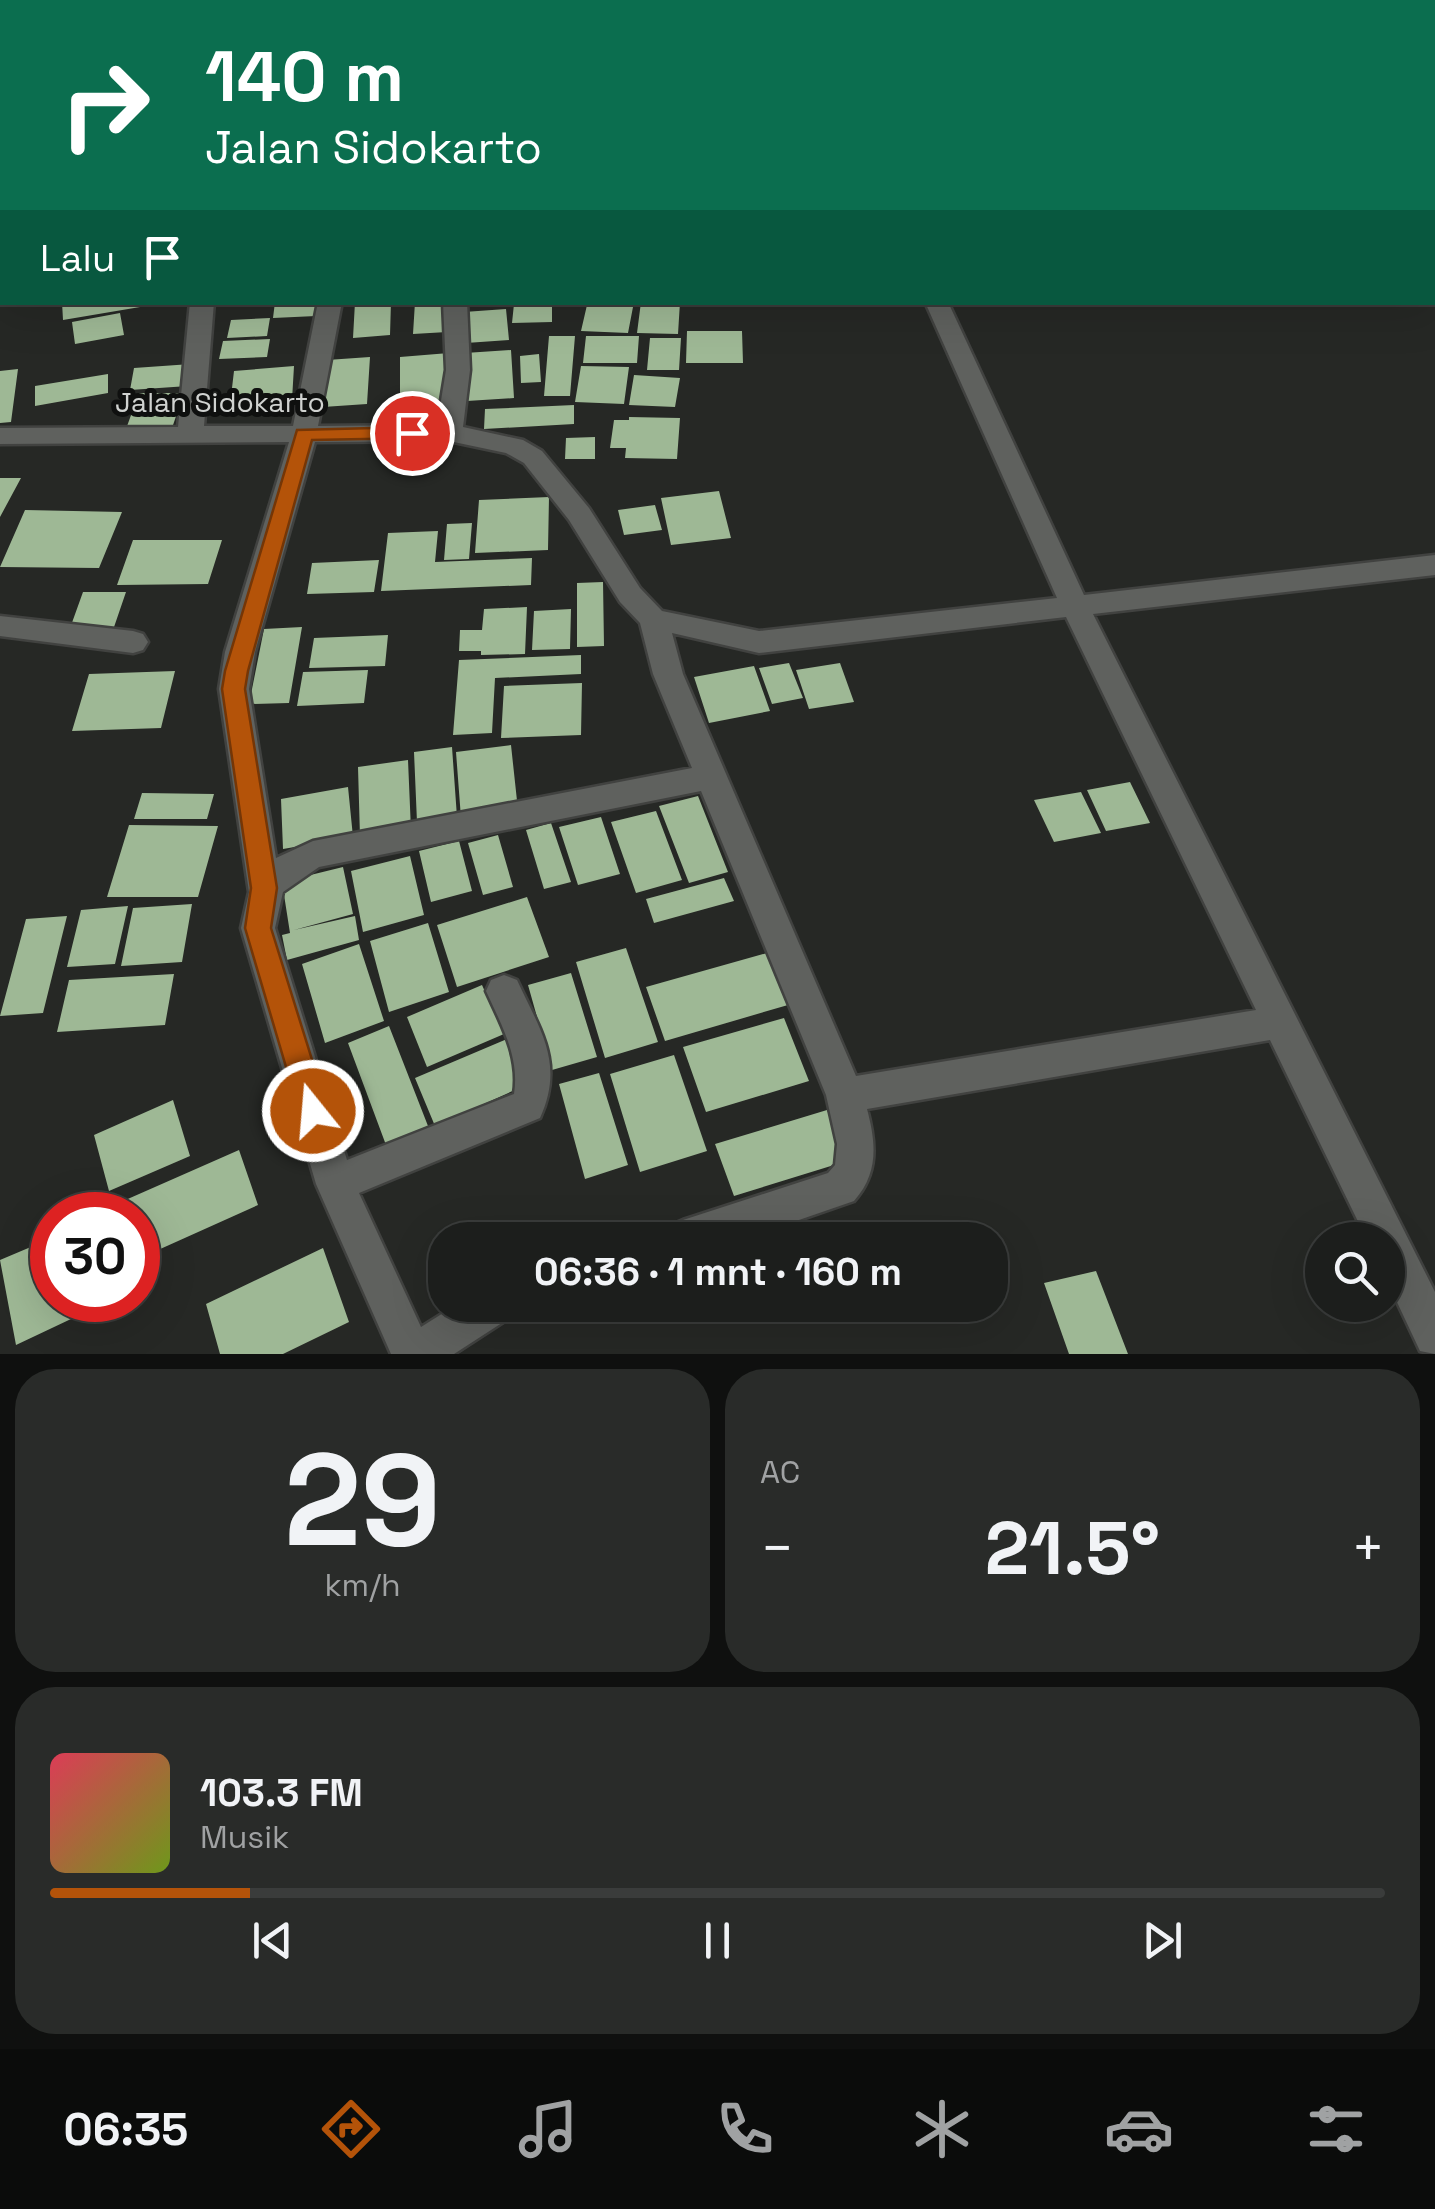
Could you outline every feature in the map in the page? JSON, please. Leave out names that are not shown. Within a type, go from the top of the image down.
[{"type":"street","points":[[190,434],[202,305]]},
{"type":"street","points":[[329,305],[304,434],[240,652],[234,689],[264,888],[258,928],[335,1184],[414,1354],[466,1322]]},
{"type":"street","points":[[448,433],[458,370],[454,305]]},
{"type":"street","points":[[937,305],[1075,608],[1435,1336]]},
{"type":"street","name":"Jalan Sidokarto","points":[[0,436],[448,433],[514,446],[534,457],[579,514],[630,596],[653,619]]},
{"type":"street","points":[[737,1222],[840,1188],[854,1176],[858,1152],[845,1095],[668,674],[653,619],[759,642],[1435,565]]},
{"type":"street","points":[[0,626],[133,642]]},
{"type":"street","points":[[264,888],[278,872],[312,855],[714,776]]},
{"type":"street","points":[[335,1184],[527,1106],[535,1093],[535,1070],[504,991]]},
{"type":"street","points":[[845,1095],[1282,1022]]},
{"type":"building","points":[[62,305],[146,305],[146,306],[63,320]]},
{"type":"building","points":[[275,305],[318,305],[316,316],[273,318]]},
{"type":"building","points":[[355,305],[391,305],[390,335],[353,338]]},
{"type":"building","points":[[415,305],[449,305],[447,332],[413,334]]},
{"type":"building","points":[[514,305],[552,305],[552,322],[512,323]]},
{"type":"building","points":[[587,305],[633,307],[628,333],[581,331]]},
{"type":"building","points":[[641,305],[680,305],[678,334],[637,333]]},
{"type":"building","points":[[506,309],[509,340],[466,343],[464,312]]},
{"type":"building","points":[[120,313],[124,335],[75,344],[72,322]]},
{"type":"building","points":[[270,318],[267,336],[227,338],[231,320]]},
{"type":"building","points":[[687,331],[742,331],[743,363],[686,363]]},
{"type":"building","points":[[549,336],[575,336],[570,396],[544,396]]},
{"type":"building","points":[[586,336],[639,336],[637,363],[583,363]]},
{"type":"building","points":[[650,338],[681,338],[679,370],[647,370]]},
{"type":"building","points":[[270,339],[267,357],[219,359],[223,341]]},
{"type":"building","points":[[511,350],[514,398],[467,401],[465,353]]},
{"type":"building","points":[[449,353],[451,408],[400,412],[400,357]]},
{"type":"building","points":[[539,354],[541,382],[521,383],[520,356]]},
{"type":"building","points":[[370,357],[367,404],[323,407],[327,360]]},
{"type":"building","points":[[191,364],[188,386],[130,390],[134,368]]},
{"type":"building","points":[[294,366],[292,400],[230,405],[234,371]]},
{"type":"building","points":[[581,366],[629,367],[624,404],[575,402]]},
{"type":"building","points":[[18,369],[11,422],[0,423],[0,371]]},
{"type":"building","points":[[108,374],[108,393],[35,406],[35,386]]},
{"type":"building","points":[[634,375],[680,378],[675,407],[629,405]]},
{"type":"building","points":[[139,393],[184,393],[172,428],[126,429]]},
{"type":"building","points":[[574,405],[574,424],[484,429],[485,409]]},
{"type":"building","points":[[680,418],[677,459],[625,458],[626,448],[610,448],[614,420]]},
{"type":"building","points":[[595,437],[595,459],[565,459],[566,438]]},
{"type":"building","points":[[0,478],[21,478],[0,517]]},
{"type":"building","points":[[719,491],[731,538],[671,545],[661,498]]},
{"type":"building","points":[[549,497],[548,550],[475,553],[479,500]]},
{"type":"building","points":[[655,505],[662,530],[624,535],[618,510]]},
{"type":"building","points":[[25,510],[122,512],[99,568],[0,567]]},
{"type":"building","points":[[472,523],[469,559],[444,560],[447,524]]},
{"type":"building","points":[[438,531],[435,562],[532,558],[531,585],[381,591],[388,533]]},
{"type":"building","points":[[133,540],[222,540],[208,584],[117,585]]},
{"type":"building","points":[[379,560],[374,592],[307,594],[312,563]]},
{"type":"building","points":[[603,582],[604,646],[577,647],[577,583]]},
{"type":"building","points":[[83,592],[126,592],[113,630],[69,631]]},
{"type":"building","points":[[527,607],[525,654],[459,651],[460,630],[482,630],[484,609]]},
{"type":"building","points":[[571,609],[570,649],[532,650],[534,611]]},
{"type":"building","points":[[302,627],[289,703],[249,704],[264,629]]},
{"type":"building","points":[[388,635],[385,666],[309,668],[314,638]]},
{"type":"building","points":[[581,655],[581,674],[495,678],[492,733],[453,735],[459,660]]},
{"type":"building","points":[[789,663],[803,698],[772,704],[759,668]]},
{"type":"building","points":[[840,663],[854,702],[809,709],[796,670]]},
{"type":"building","points":[[754,666],[770,711],[709,723],[694,677]]},
{"type":"building","points":[[368,670],[364,703],[297,706],[303,672]]},
{"type":"building","points":[[175,671],[161,728],[72,731],[89,674]]},
{"type":"building","points":[[582,683],[581,735],[501,738],[504,686]]},
{"type":"building","points":[[511,745],[518,810],[461,818],[456,752]]},
{"type":"building","points":[[452,747],[457,817],[417,822],[414,752]]},
{"type":"building","points":[[408,760],[411,830],[360,837],[358,767]]},
{"type":"building","points":[[1130,782],[1150,823],[1106,831],[1087,790]]},
{"type":"building","points":[[348,787],[353,837],[283,849],[281,799]]},
{"type":"building","points":[[1081,792],[1101,833],[1054,842],[1034,800]]},
{"type":"building","points":[[142,793],[214,794],[207,819],[134,819]]},
{"type":"building","points":[[698,796],[728,872],[689,883],[659,806]]},
{"type":"building","points":[[656,811],[682,880],[636,893],[611,822]]},
{"type":"building","points":[[601,817],[620,874],[578,885],[559,827]]},
{"type":"building","points":[[551,823],[571,882],[544,889],[526,830]]},
{"type":"building","points":[[129,825],[218,826],[198,897],[107,897]]},
{"type":"building","points":[[498,835],[513,887],[483,895],[468,843]]},
{"type":"building","points":[[459,841],[472,891],[431,902],[419,851]]},
{"type":"building","points":[[410,856],[424,915],[363,932],[351,871]]},
{"type":"building","points":[[343,867],[353,914],[294,930],[355,916],[359,940],[287,960],[282,935],[290,933],[282,882]]},
{"type":"building","points":[[724,878],[734,901],[654,923],[646,899]]},
{"type":"building","points":[[527,897],[549,957],[457,987],[437,925]]},
{"type":"building","points":[[192,904],[182,962],[121,966],[133,908]]},
{"type":"building","points":[[128,906],[115,964],[67,967],[81,910]]},
{"type":"building","points":[[67,916],[43,1013],[0,1016],[26,919]]},
{"type":"building","points":[[428,923],[449,992],[389,1012],[370,941]]},
{"type":"building","points":[[359,944],[384,1021],[325,1043],[302,964]]},
{"type":"building","points":[[626,948],[658,1042],[605,1058],[576,962]]},
{"type":"building","points":[[767,953],[788,1005],[665,1041],[646,987]]},
{"type":"building","points":[[571,973],[597,1057],[552,1070],[528,985]]},
{"type":"building","points":[[174,974],[165,1025],[57,1032],[69,980]]},
{"type":"building","points":[[482,985],[504,1034],[427,1067],[407,1017]]},
{"type":"building","points":[[784,1018],[809,1081],[706,1112],[683,1047]]},
{"type":"building","points":[[389,1026],[428,1126],[386,1145],[348,1043]]},
{"type":"building","points":[[507,1039],[528,1084],[435,1126],[415,1078]]},
{"type":"building","points":[[674,1055],[707,1151],[640,1172],[610,1074]]},
{"type":"building","points":[[599,1073],[628,1165],[585,1179],[559,1084]]},
{"type":"building","points":[[173,1100],[190,1156],[109,1191],[94,1135]]},
{"type":"building","points":[[827,1110],[847,1161],[734,1196],[715,1144]]},
{"type":"building","points":[[239,1150],[258,1205],[160,1249],[160,1192],[144,1192]]},
{"type":"building","points":[[30,1247],[30,1322],[65,1322],[16,1345],[0,1260]]},
{"type":"building","points":[[323,1248],[349,1322],[283,1354],[220,1354],[206,1304]]},
{"type":"building","points":[[1096,1271],[1128,1354],[1069,1354],[1044,1283]]},
{"type":"route","points":[[313,1111],[258,928],[264,888],[234,689],[236,671],[304,434],[412,433]]}]
